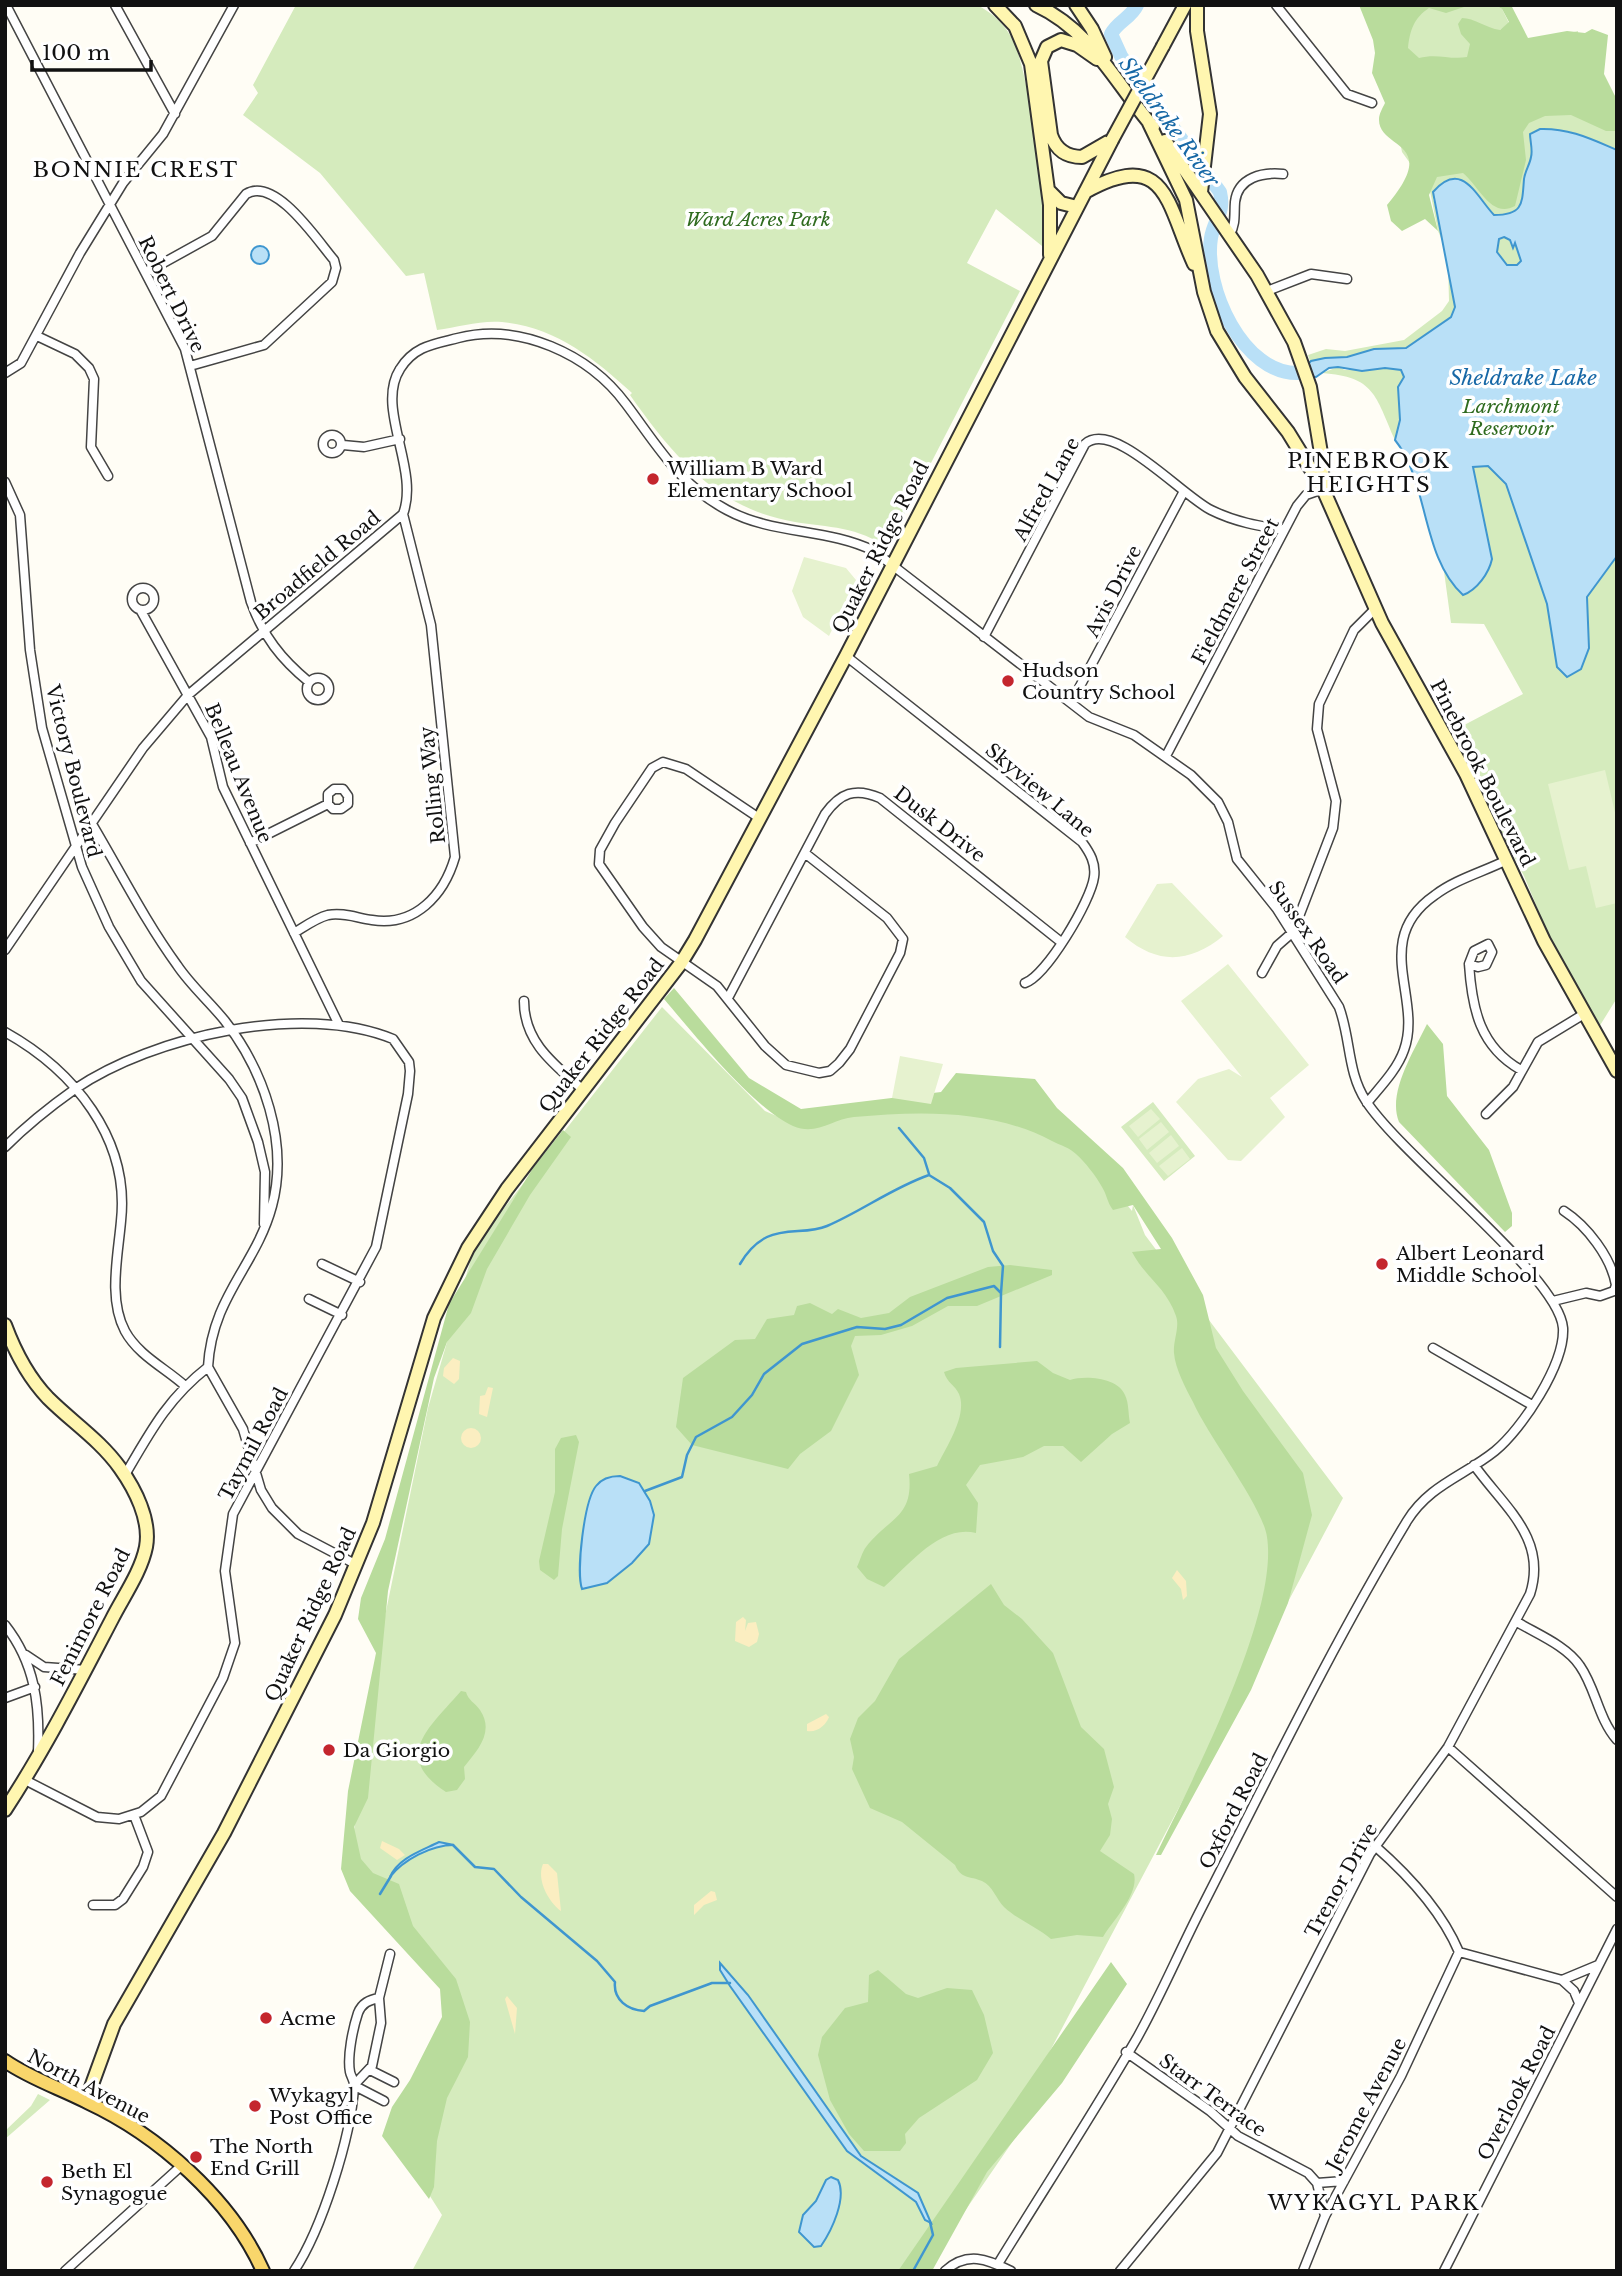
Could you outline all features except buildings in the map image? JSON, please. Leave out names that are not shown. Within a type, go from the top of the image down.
[{"type":"main road","name":"North Avenue","points":[[5,2062],[127,2123],[180,2167],[240,2229],[264,2271]]},
{"type":"street","name":"Robert Drive","points":[[6,5],[147,272],[190,366],[251,602],[262,632],[285,661],[309,682]]},
{"type":"street","points":[[115,5],[174,114]]},
{"type":"street","points":[[995,5],[1015,26],[1028,54],[1048,191],[1050,258]]},
{"type":"street","name":"Pinebrook Boulevard","points":[[1036,5],[1073,28],[1111,70],[1175,154],[1267,291],[1300,355],[1312,396],[1323,489]]},
{"type":"street","points":[[1076,5],[1097,37],[1111,70]]},
{"type":"street","name":"Quaker Ridge Road","points":[[86,2101],[114,2024],[224,1833],[297,1692],[356,1565],[373,1522],[425,1343],[445,1294],[494,1207],[681,963],[846,656],[1050,258],[1185,5]]},
{"type":"street","points":[[1197,5],[1197,32],[1210,103],[1207,146],[1200,177],[1201,192]]},
{"type":"street","points":[[1276,5],[1347,94],[1373,103]]},
{"type":"street","points":[[5,373],[21,363],[110,204],[174,114],[231,7]]},
{"type":"street","points":[[1111,70],[1067,40],[1051,44],[1041,61],[1051,135],[1061,150],[1071,156],[1087,156],[1112,140]]},
{"type":"street","name":"Pinebrook Boulevard","points":[[1149,123],[1178,180],[1189,215],[1202,282],[1222,341],[1288,432],[1323,489],[1375,609],[1471,782],[1544,941],[1617,1071]]},
{"type":"street","points":[[1189,215],[1196,209],[1234,224],[1236,197],[1242,186],[1262,173],[1283,174]]},
{"type":"street","points":[[1085,192],[1124,174],[1138,175],[1156,184],[1176,214],[1202,282]]},
{"type":"street","points":[[147,272],[212,236],[246,194],[265,189],[279,200],[334,260],[336,268],[331,282],[264,345],[190,366]]},
{"type":"street","points":[[1048,191],[1061,203],[1077,207]]},
{"type":"street","points":[[1267,291],[1311,274],[1347,279]]},
{"type":"street","name":"Broadfield Road","points":[[5,950],[143,748],[188,695],[403,514],[408,482],[393,393],[396,376],[411,354],[420,348],[464,336],[496,332],[548,345],[596,373],[626,404],[664,459],[688,485],[726,510],[747,519],[793,531],[854,541],[874,551],[892,565]]},
{"type":"street","points":[[37,336],[75,354],[89,368],[94,379],[91,447],[108,476]]},
{"type":"street","name":"Alfred Lane","points":[[984,637],[1085,444],[1091,439],[1104,437],[1132,450],[1183,493],[1229,518],[1284,530]]},
{"type":"street","points":[[342,445],[364,447],[400,439]]},
{"type":"street","name":"Victory Boulevard","points":[[5,482],[20,515],[30,650],[40,717],[75,849],[92,894],[126,958],[191,1040],[229,1079],[250,1118],[265,1172],[264,1224]]},
{"type":"street","name":"Fieldmere Street","points":[[1166,756],[1284,530],[1303,498],[1323,489]]},
{"type":"street","name":"Avis Drive","points":[[1071,703],[1183,493]]},
{"type":"street","name":"Rolling Way","points":[[294,933],[328,915],[346,914],[375,921],[409,916],[439,895],[449,877],[455,857],[431,625],[403,514]]},
{"type":"street","name":"Sussex Road","points":[[892,565],[1099,723],[1134,735],[1166,756],[1218,802],[1228,822],[1237,859],[1293,932],[1339,1007],[1345,1022],[1353,1076],[1367,1103],[1426,1169],[1527,1268],[1553,1301],[1563,1324],[1563,1340],[1556,1362],[1532,1405]]},
{"type":"street","points":[[1262,974],[1277,946],[1293,932],[1321,866],[1335,814],[1334,785],[1317,729],[1319,704],[1354,629],[1375,609]]},
{"type":"street","name":"Belleau Avenue","points":[[141,611],[211,737],[223,787],[340,1026]]},
{"type":"street","name":"Skyview Lane","points":[[846,656],[1082,842],[1093,861],[1094,877],[1088,897],[1037,977],[1024,984]]},
{"type":"street","points":[[759,818],[686,769],[663,762],[652,768],[642,780],[605,841],[599,856],[605,874],[643,927],[681,963],[717,986],[765,1046],[792,1069],[818,1073],[830,1071],[850,1049],[900,953],[904,939],[887,918],[806,853]]},
{"type":"street","name":"Dusk Drive","points":[[728,998],[834,802],[851,792],[880,797],[1061,942]]},
{"type":"street","points":[[250,843],[328,804]]},
{"type":"street","name":"Victory Boulevard","points":[[92,824],[177,966],[232,1032],[254,1070],[275,1133],[277,1172],[272,1206],[217,1315],[208,1367]]},
{"type":"street","points":[[1367,1103],[1404,1050],[1408,1032],[1400,961],[1402,944],[1413,917],[1427,901],[1452,884],[1507,860]]},
{"type":"street","points":[[1469,964],[1471,989],[1481,1027],[1502,1059],[1521,1070]]},
{"type":"street","points":[[524,1001],[526,1020],[534,1041],[547,1059],[583,1090]]},
{"type":"street","points":[[1486,1114],[1513,1087],[1538,1042],[1584,1014]]},
{"type":"street","points":[[5,1147],[77,1088],[141,1055],[191,1040],[232,1032],[287,1025],[340,1026]]},
{"type":"street","name":"Taymil Road","points":[[134,1815],[148,1808],[160,1796],[223,1678],[233,1653],[234,1632],[225,1572],[226,1544],[233,1514],[256,1467],[360,1282],[379,1237],[408,1094],[409,1062],[399,1044],[383,1035],[340,1026]]},
{"type":"street","points":[[5,1032],[50,1060],[77,1088],[105,1133],[120,1183],[123,1206],[116,1291],[118,1314],[133,1343],[184,1385]]},
{"type":"street","points":[[1553,1301],[1572,1295],[1600,1296],[1616,1293],[1615,1279],[1593,1238],[1580,1222],[1564,1211]]},
{"type":"street","points":[[323,1264],[360,1282]]},
{"type":"street","points":[[309,1299],[342,1315]]},
{"type":"street","name":"Fenimore Road","points":[[5,1325],[18,1356],[39,1387],[99,1442],[125,1475],[144,1515],[146,1546],[86,1670],[38,1758],[5,1810]]},
{"type":"street","points":[[1433,1348],[1532,1405]]},
{"type":"street","points":[[125,1475],[155,1423],[184,1385],[208,1367],[243,1429],[267,1501],[289,1527],[356,1565]]},
{"type":"street","name":"Oxford Road","points":[[998,2264],[1136,2039],[1325,1662],[1410,1516],[1440,1485],[1474,1465],[1513,1433],[1532,1405]]},
{"type":"street","name":"Trenor Drive","points":[[1121,2271],[1217,2153],[1375,1846],[1448,1747],[1517,1622],[1534,1583],[1534,1552],[1522,1524],[1474,1465]]},
{"type":"street","points":[[1517,1622],[1571,1654],[1580,1665],[1605,1724],[1617,1740]]},
{"type":"street","points":[[5,1625],[23,1652],[35,1687],[39,1716],[38,1758]]},
{"type":"street","points":[[23,1652],[44,1667],[86,1670]]},
{"type":"street","points":[[5,1698],[35,1687]]},
{"type":"street","points":[[1448,1747],[1617,1897]]},
{"type":"street","points":[[25,1780],[97,1817],[114,1819],[134,1815],[148,1852],[143,1867],[128,1892],[115,1905],[93,1905]]},
{"type":"street","points":[[1375,1846],[1400,1869],[1428,1904],[1459,1952],[1562,1980],[1574,1991],[1579,2003]]},
{"type":"street","name":"Overlook Road","points":[[1444,2271],[1617,1929]]},
{"type":"street","name":"Jerome Avenue","points":[[1303,2271],[1325,2216],[1401,2076],[1459,1952]]},
{"type":"street","points":[[294,2271],[314,2235],[344,2142],[355,2085],[370,2070],[381,2023],[379,1998],[390,1954]]},
{"type":"street","points":[[1562,1980],[1598,1965]]},
{"type":"street","points":[[379,1998],[367,2001],[358,2013],[350,2074],[355,2085],[384,2101]]},
{"type":"street","name":"Starr Terrace","points":[[1126,2052],[1256,2147],[1308,2173],[1317,2183]]},
{"type":"street","points":[[370,2070],[394,2082]]},
{"type":"street","points":[[65,2271],[180,2167]]},
{"type":"street","points":[[1325,2216],[1317,2183],[1344,2181]]},
{"type":"street","points":[[945,2271],[967,2258],[980,2257],[1011,2271]]},
{"type":"green space","name":"Ward Acres Park","points":[[296,5],[977,5],[999,21],[1014,43],[1026,83],[1040,175],[1042,246],[996,209],[967,263],[1020,291],[887,548],[854,532],[767,515],[720,492],[699,476],[663,439],[630,395],[632,393],[588,356],[556,337],[521,325],[502,322],[437,330],[424,273],[406,276],[320,173],[243,115],[258,93],[253,85]]},
{"type":"green space","points":[[1359,5],[1470,5],[1446,13],[1429,8],[1416,20],[1408,48],[1419,58],[1467,57],[1470,44],[1461,34],[1458,24],[1462,18],[1467,18],[1500,30],[1509,22],[1502,9],[1495,5],[1511,5],[1528,38],[1567,31],[1585,33],[1592,29],[1608,35],[1604,74],[1617,100],[1617,131],[1606,131],[1571,115],[1545,116],[1529,123],[1523,132],[1526,160],[1515,206],[1507,209],[1492,205],[1463,173],[1437,177],[1429,195],[1438,231],[1425,219],[1402,231],[1391,221],[1387,205],[1402,184],[1409,168],[1408,157],[1381,129],[1379,117],[1385,103],[1372,73],[1375,53],[1373,40]]},
{"type":"green space","name":"Larchmont Reservoir","points":[[1382,5],[1495,5],[1502,9],[1509,23],[1500,30],[1517,45],[1578,31],[1579,62],[1607,95],[1617,96],[1617,998],[1599,1027],[1546,929],[1524,876],[1451,732],[1523,694],[1484,624],[1451,623],[1443,564],[1401,420],[1395,440],[1371,391],[1353,379],[1322,373],[1338,367],[1345,370],[1395,368],[1456,326],[1474,253],[1433,198],[1447,252],[1438,231],[1430,191],[1402,152],[1392,101]]},
{"type":"green space","points":[[1448,263],[1455,307],[1451,317],[1406,348],[1374,349],[1347,357],[1310,361],[1308,355],[1326,349],[1345,351],[1404,340],[1442,311],[1449,301]]},
{"type":"green space","points":[[804,557],[846,568],[856,580],[829,636],[803,617],[792,591]]},
{"type":"green space","points":[[1605,770],[1617,821],[1617,903],[1596,908],[1586,866],[1569,870],[1548,784]]},
{"type":"green space","points":[[1172,883],[1223,936],[1211,945],[1186,956],[1162,956],[1137,946],[1125,937],[1157,884]]},
{"type":"green space","points":[[1228,964],[1309,1065],[1270,1098],[1285,1117],[1241,1161],[1228,1160],[1176,1102],[1198,1079],[1229,1069],[1242,1077],[1181,1001]]},
{"type":"green space","points":[[674,988],[749,1078],[801,1109],[941,1092],[956,1073],[1035,1079],[1057,1108],[1123,1168],[1172,1238],[1203,1295],[1216,1348],[1243,1391],[1303,1473],[1312,1515],[1288,1603],[1251,1690],[1161,1855],[1156,1855],[1210,1743],[1246,1653],[1260,1609],[1267,1570],[1267,1537],[1256,1508],[1184,1385],[1174,1353],[1177,1320],[1172,1306],[1132,1252],[1161,1249],[1133,1205],[1113,1210],[1100,1183],[1074,1152],[1029,1131],[980,1118],[930,1114],[846,1118],[810,1129],[793,1126],[761,1104],[691,1031],[664,999]]},
{"type":"green space","points":[[662,1007],[765,1111],[788,1121],[1039,1097],[1132,1211],[1133,1205],[1145,1235],[1343,1498],[1042,2066],[1046,2093],[958,2221],[929,2271],[412,2271],[442,2215],[421,2182],[448,1990],[347,1878],[385,1616],[428,1408],[475,1245]]},
{"type":"green space","points":[[1427,1024],[1443,1044],[1447,1096],[1489,1150],[1512,1213],[1512,1226],[1505,1232],[1399,1122],[1396,1098],[1399,1085]]},
{"type":"green space","points":[[900,1056],[943,1064],[931,1104],[892,1098]]},
{"type":"green space","points":[[1153,1102],[1195,1156],[1164,1181],[1121,1127]]},
{"type":"green space","points":[[1151,1109],[1160,1119],[1138,1137],[1129,1126]]},
{"type":"green space","points":[[1161,1122],[1169,1132],[1147,1150],[1139,1139]]},
{"type":"green space","points":[[563,1130],[571,1137],[530,1195],[487,1269],[471,1313],[447,1342],[434,1378],[388,1591],[368,1798],[354,1827],[361,1859],[373,1873],[399,1884],[413,1926],[456,1979],[470,2022],[468,2057],[447,2098],[437,2141],[434,2187],[429,2199],[382,2136],[392,2107],[410,2080],[442,2017],[440,1989],[350,1891],[341,1869],[348,1791],[376,1653],[358,1619],[361,1598],[385,1539],[449,1304],[533,1168]]},
{"type":"green space","points":[[1171,1135],[1179,1146],[1157,1163],[1149,1153]]},
{"type":"green space","points":[[1182,1148],[1190,1159],[1168,1176],[1159,1166]]},
{"type":"green space","points":[[1010,1265],[1052,1270],[1052,1275],[977,1306],[948,1306],[912,1326],[881,1335],[855,1336],[851,1346],[859,1375],[831,1431],[800,1454],[788,1469],[692,1445],[676,1427],[683,1378],[735,1340],[755,1339],[767,1319],[794,1315],[797,1306],[810,1303],[832,1314],[838,1309],[861,1318],[889,1313],[910,1297],[988,1267]]},
{"type":"green space","points":[[1037,1361],[1053,1373],[1070,1380],[1092,1378],[1115,1384],[1126,1398],[1130,1423],[1112,1434],[1081,1462],[1063,1446],[1044,1446],[1023,1457],[980,1465],[966,1485],[978,1503],[976,1533],[963,1532],[937,1541],[914,1558],[884,1587],[867,1579],[857,1567],[862,1554],[874,1537],[903,1509],[909,1489],[909,1474],[937,1466],[955,1431],[961,1402],[959,1394],[944,1372],[956,1368]]},
{"type":"green space","points":[[576,1435],[579,1442],[562,1529],[558,1576],[554,1580],[540,1570],[539,1561],[555,1492],[555,1449],[561,1438]]},
{"type":"green space","points":[[991,1584],[1004,1605],[1022,1619],[1053,1653],[1081,1727],[1104,1749],[1114,1787],[1108,1804],[1112,1819],[1110,1835],[1100,1851],[1134,1874],[1135,1882],[1129,1899],[1103,1937],[1077,1935],[1051,1939],[1015,1916],[1004,1907],[986,1883],[963,1875],[955,1865],[902,1822],[870,1808],[852,1769],[854,1757],[850,1739],[858,1718],[875,1701],[899,1659]]},
{"type":"green space","points":[[461,1691],[466,1692],[480,1710],[486,1726],[485,1733],[479,1748],[464,1767],[465,1779],[457,1790],[446,1792],[430,1779],[421,1766],[418,1754],[428,1729]]},
{"type":"green space","points":[[1111,1962],[1127,1984],[1062,2083],[987,2172],[932,2271],[898,2271]]},
{"type":"green space","points":[[878,1970],[906,1994],[918,1998],[947,1988],[972,1990],[984,2015],[993,2053],[977,2080],[919,2118],[905,2134],[906,2143],[900,2151],[864,2151],[849,2134],[830,2100],[818,2055],[822,2037],[845,2008],[868,2002],[869,1975]]},
{"type":"green space","points":[[38,2094],[50,2100],[5,2139],[5,2131],[31,2106]]},
{"type":"sand","points":[[453,1358],[460,1361],[459,1379],[454,1384],[443,1376],[444,1368]]},
{"type":"sand","points":[[488,1387],[493,1388],[487,1417],[479,1414],[480,1396],[485,1395]]},
{"type":"sand","points":[[471,1428],[478,1431],[481,1438],[478,1445],[471,1448],[464,1445],[461,1438],[464,1431]]},
{"type":"sand","points":[[1177,1570],[1186,1581],[1187,1596],[1183,1600],[1181,1589],[1172,1578]]},
{"type":"sand","points":[[743,1617],[746,1620],[745,1631],[748,1623],[756,1622],[759,1634],[757,1642],[749,1647],[735,1641],[736,1622]]},
{"type":"sand","points":[[826,1714],[829,1717],[818,1730],[807,1731],[807,1724]]},
{"type":"sand","points":[[382,1841],[405,1855],[397,1860],[380,1848]]},
{"type":"sand","points":[[543,1864],[548,1864],[557,1873],[561,1911],[552,1902],[542,1884]]},
{"type":"sand","points":[[711,1891],[715,1892],[717,1900],[704,1905],[694,1915],[694,1905]]},
{"type":"sand","points":[[507,1996],[517,2008],[515,2034],[505,1999]]},
{"type":"water","name":"Sheldrake Lake","points":[[1540,129],[1561,130],[1617,150],[1617,556],[1587,597],[1589,648],[1581,669],[1567,677],[1557,667],[1547,604],[1506,484],[1488,466],[1473,467],[1492,559],[1482,580],[1463,595],[1449,579],[1439,561],[1414,477],[1395,440],[1400,420],[1398,387],[1404,377],[1401,370],[1385,368],[1362,371],[1338,367],[1329,368],[1316,377],[1302,376],[1301,371],[1311,361],[1347,357],[1374,349],[1406,348],[1451,317],[1455,307],[1433,192],[1452,179],[1460,180],[1468,184],[1494,215],[1511,213],[1522,201],[1525,176],[1532,154],[1530,134]],"holes":[[[1504,237],[1510,240],[1513,248],[1515,243],[1521,261],[1517,265],[1507,265],[1497,252],[1499,239]]]},
{"type":"water","points":[[260,246],[266,249],[269,255],[266,261],[260,264],[254,261],[251,255],[254,249]]},
{"type":"water","points":[[620,1476],[639,1483],[650,1501],[654,1515],[649,1544],[632,1563],[607,1583],[582,1589],[582,1537],[592,1494],[601,1481]]},
{"type":"water","points":[[439,1842],[454,1845],[418,1855],[390,1877],[404,1860]]},
{"type":"water","points":[[720,1963],[748,1995],[861,2156],[918,2193],[931,2223],[925,2220],[916,2202],[847,2151],[730,1986],[720,1970]]},
{"type":"water","points":[[831,2177],[838,2180],[840,2187],[839,2205],[834,2223],[821,2246],[814,2247],[799,2232],[803,2215],[816,2201],[826,2180]]},
{"type":"waterway","name":"Sheldrake River","points":[[1137,5],[1111,34],[1121,56],[1220,192],[1221,206],[1212,231],[1210,258],[1221,303],[1231,325],[1244,344],[1260,360],[1279,370],[1299,373]]},
{"type":"waterway","points":[[899,1128],[924,1158],[929,1174]]},
{"type":"waterway","points":[[740,1264],[752,1248],[767,1237],[827,1226],[902,1186],[929,1175],[950,1188],[984,1222],[993,1251],[1003,1266],[1001,1293]]},
{"type":"waterway","points":[[645,1491],[682,1477],[687,1455],[696,1437],[732,1417],[752,1395],[764,1374],[802,1344],[857,1327],[885,1329],[901,1325],[947,1298],[994,1286],[1001,1293],[1000,1347]]},
{"type":"waterway","points":[[453,1845],[475,1867],[494,1869],[521,1897],[597,1961],[615,1982],[619,1999],[632,2009],[644,2011],[650,2006],[712,1983],[730,1983]]},
{"type":"waterway","points":[[380,1894],[391,1876]]},
{"type":"waterway","points":[[913,2271],[933,2235],[930,2222]]},
{"type":"place","name":"William B Ward Elementary School","points":[[653,479]]},
{"type":"place","name":"Hudson Country School","points":[[1008,681]]},
{"type":"place","name":"Albert Leonard Middle School","points":[[1382,1264]]},
{"type":"place","name":"Da Giorgio","points":[[329,1750]]},
{"type":"place","name":"Acme","points":[[266,2018]]},
{"type":"place","name":"Wykagyl Post Office","points":[[255,2106]]},
{"type":"place","name":"The North End Grill","points":[[196,2157]]},
{"type":"place","name":"Beth El Synagogue","points":[[47,2182]]},
{"type":"district","name":"BONNIE CREST","points":[[136,170]]},
{"type":"district","name":"PINEBROOK HEIGHTS","points":[[1369,473]]},
{"type":"district","name":"WYKAGYL PARK","points":[[1374,2203]]}]
